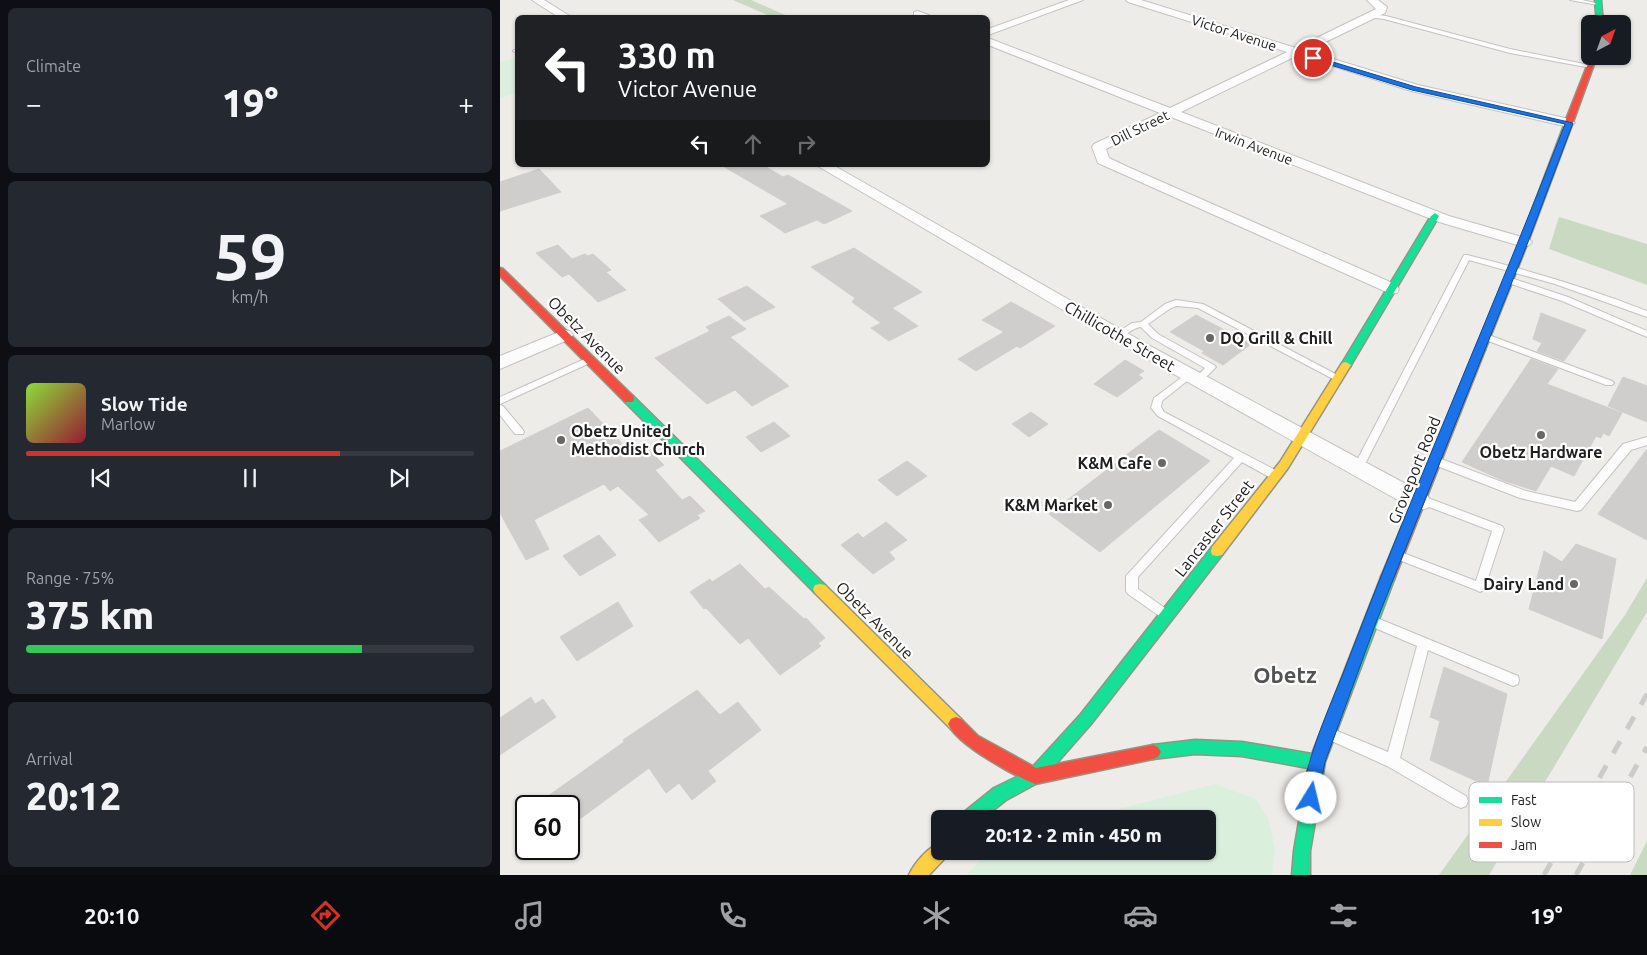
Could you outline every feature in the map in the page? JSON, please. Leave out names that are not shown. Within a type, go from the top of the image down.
[{"type":"street","points":[[538,0],[563,15]]},
{"type":"street","points":[[990,31],[1078,0]]},
{"type":"street","name":"Victor Avenue","points":[[1131,0],[1415,88],[1569,123]]},
{"type":"street","points":[[1371,16],[1381,11],[1382,7],[1372,0]]},
{"type":"street","points":[[1598,2],[1599,15]]},
{"type":"street","name":"Dill Street","points":[[1371,16],[1100,147],[1103,160],[1391,289]]},
{"type":"street","name":"Irwin Avenue","points":[[990,42],[1435,216],[1524,242]]},
{"type":"street","name":"Groveport Road","points":[[1301,875],[1302,851],[1317,762],[1327,732],[1370,620],[1524,242],[1591,65]]},
{"type":"street","name":"Chillicothe Street","points":[[826,167],[1194,378],[1420,500]]},
{"type":"street","name":"Lancaster Street","points":[[980,810],[1000,794],[1035,776],[1086,719],[1276,475],[1302,437],[1435,216]]},
{"type":"street","name":"Obetz Avenue","points":[[500,271],[974,741],[1035,776]]},
{"type":"street","points":[[500,363],[564,335]]},
{"type":"street","points":[[1035,776],[1152,752],[1195,747],[1242,749],[1317,762]]},
{"type":"street","points":[[918,875],[932,860]]},
{"type":"lane","points":[[1572,0],[1598,2]]},
{"type":"lane","points":[[1371,16],[1384,17],[1510,51],[1581,60]]},
{"type":"lane","points":[[1358,468],[1467,258],[1513,268],[1595,293],[1647,314]]},
{"type":"lane","points":[[1508,280],[1565,299],[1647,334]]},
{"type":"lane","points":[[1118,335],[1135,325],[1143,324],[1168,306],[1176,303],[1200,306],[1338,378]]},
{"type":"lane","points":[[1143,324],[1154,336],[1211,367],[1157,400],[1156,408],[1161,414],[1276,475]]},
{"type":"lane","points":[[1486,337],[1608,383]]},
{"type":"lane","points":[[500,401],[589,360]]},
{"type":"lane","points":[[500,408],[519,432]]},
{"type":"lane","points":[[1436,461],[1524,496],[1577,507],[1628,447],[1647,441]]},
{"type":"lane","points":[[1166,616],[1132,591],[1132,576],[1241,457]]},
{"type":"lane","points":[[1397,555],[1480,588],[1498,529],[1420,500]]},
{"type":"lane","points":[[1370,620],[1513,680]]},
{"type":"lane","points":[[1392,761],[1424,643]]},
{"type":"lane","points":[[1327,732],[1392,761],[1460,800]]},
{"type":"green space","points":[[733,0],[751,0],[785,15],[767,15]]},
{"type":"green space","points":[[515,58],[515,94],[500,98],[500,62]]},
{"type":"green space","points":[[1559,217],[1647,244],[1647,285],[1549,249]]},
{"type":"green space","points":[[1647,578],[1647,612],[1545,782],[1506,782],[1625,615]]},
{"type":"green space","points":[[1215,784],[1256,799],[1268,818],[1275,848],[1272,875],[966,875],[980,860],[1216,860],[1216,810],[1115,810]]},
{"type":"green space","points":[[1469,833],[1469,862],[1497,862],[1489,875],[1439,875]]},
{"type":"green space","points":[[1647,841],[1647,875],[1630,875]]},
{"type":"building","points":[[724,167],[766,167],[783,177],[788,175],[852,211],[824,224],[817,220],[785,233],[760,216],[788,204]]},
{"type":"building","points":[[539,169],[561,192],[500,211],[500,182]]},
{"type":"building","points":[[558,245],[572,259],[585,254],[588,256],[593,254],[611,270],[606,272],[626,290],[598,302],[569,274],[562,277],[536,253]]},
{"type":"building","points":[[854,248],[922,292],[892,308],[918,326],[889,341],[871,328],[881,323],[852,302],[855,298],[811,267]]},
{"type":"building","points":[[747,286],[775,307],[744,321],[718,299]]},
{"type":"building","points":[[1011,302],[1055,326],[1020,348],[1017,346],[976,371],[958,359],[1004,332],[982,320]]},
{"type":"building","points":[[1541,313],[1586,330],[1564,361],[1537,351],[1542,343],[1533,339]]},
{"type":"building","name":"DQ Grill & Chill","points":[[1196,315],[1251,344],[1223,365],[1202,353],[1204,351],[1170,332]]},
{"type":"building","points":[[729,316],[746,329],[730,337],[789,386],[752,406],[735,390],[707,404],[655,358],[710,331],[706,327]]},
{"type":"building","name":"Obetz Hardware","points":[[1531,359],[1558,369],[1547,384],[1622,413],[1609,436],[1603,433],[1601,438],[1596,436],[1574,476],[1551,466],[1536,491],[1502,480],[1462,462]]},
{"type":"building","points":[[1125,360],[1144,371],[1138,375],[1143,378],[1117,397],[1094,384]]},
{"type":"building","points":[[1623,377],[1647,386],[1647,422],[1608,406]]},
{"type":"building","points":[[588,408],[634,456],[649,450],[664,465],[655,470],[682,500],[690,496],[705,511],[697,515],[700,518],[659,542],[639,520],[649,515],[618,486],[610,491],[604,484],[534,520],[549,549],[526,560],[500,513],[500,451]]},
{"type":"building","points":[[1031,412],[1048,424],[1029,437],[1012,424]]},
{"type":"building","points":[[774,422],[790,436],[761,452],[746,437]]},
{"type":"building","name":"K&M Market","points":[[1159,430],[1210,461],[1100,552],[1049,514]]},
{"type":"building","points":[[1647,449],[1647,540],[1598,514]]},
{"type":"building","points":[[907,461],[927,476],[897,496],[878,480]]},
{"type":"building","points":[[886,522],[907,540],[889,552],[895,559],[873,574],[841,545],[858,533],[863,538]]},
{"type":"building","points":[[599,535],[616,555],[580,576],[563,556]]},
{"type":"building","name":"Dairy Land","points":[[1576,544],[1616,559],[1602,639],[1529,609],[1544,551],[1562,562]]},
{"type":"building","points":[[740,564],[765,589],[769,587],[804,619],[806,618],[825,638],[818,643],[821,646],[780,675],[748,638],[740,644],[706,608],[704,609],[690,592],[710,579],[712,582]]},
{"type":"building","points":[[618,602],[633,626],[577,661],[560,637]]},
{"type":"building","points":[[1444,667],[1507,694],[1488,782],[1478,782],[1430,760],[1440,721],[1430,717]]},
{"type":"building","points":[[697,690],[720,715],[738,702],[761,730],[708,771],[716,781],[692,800],[679,783],[666,793],[649,768],[580,819],[580,795],[549,795],[624,742],[623,740]]},
{"type":"building","points":[[531,697],[535,704],[543,699],[556,717],[500,755],[500,718]]},
{"type":"railway","points":[[1597,782],[1647,694]]},
{"type":"railway","points":[[1628,782],[1647,747]]},
{"type":"railway","points":[[1544,875],[1551,862]]},
{"type":"railway","points":[[1576,875],[1583,862]]},
{"type":"traffic: fast","points":[[1598,0],[1599,15]]},
{"type":"traffic: fast","points":[[1346,365],[1435,216]]},
{"type":"traffic: fast","points":[[629,399],[820,589]]},
{"type":"traffic: fast","points":[[980,810],[1000,794],[1035,776],[1086,719],[1217,551]]},
{"type":"traffic: fast","points":[[1301,875],[1302,851],[1317,762],[1388,577]]},
{"type":"traffic: fast","points":[[1153,752],[1195,747],[1242,749],[1317,762]]},
{"type":"traffic: slow","points":[[1480,350],[1524,242],[1569,122]]},
{"type":"traffic: slow","points":[[1217,551],[1284,465],[1346,365]]},
{"type":"traffic: slow","points":[[820,589],[956,724]]},
{"type":"traffic: slow","points":[[918,875],[932,860]]},
{"type":"traffic: jam","points":[[1569,122],[1591,65]]},
{"type":"traffic: jam","points":[[500,271],[629,399]]},
{"type":"traffic: jam","points":[[1388,577],[1480,350]]},
{"type":"traffic: jam","points":[[956,724],[973,741],[1035,776],[1153,752]]},
{"type":"place","name":"DQ Grill & Chill","points":[[1210,338]]},
{"type":"place","name":"Obetz Hardware","points":[[1541,435]]},
{"type":"place","name":"Obetz United Methodist Church","points":[[561,440]]},
{"type":"place","name":"K&M Cafe","points":[[1162,463]]},
{"type":"place","name":"K&M Market","points":[[1108,505]]},
{"type":"place","name":"Dairy Land","points":[[1574,584]]},
{"type":"district","name":"Obetz","points":[[1285,674]]},
{"type":"route","points":[[1311,798],[1317,762],[1327,732],[1370,620],[1420,502],[1524,242],[1569,123],[1415,88],[1313,58]]}]
